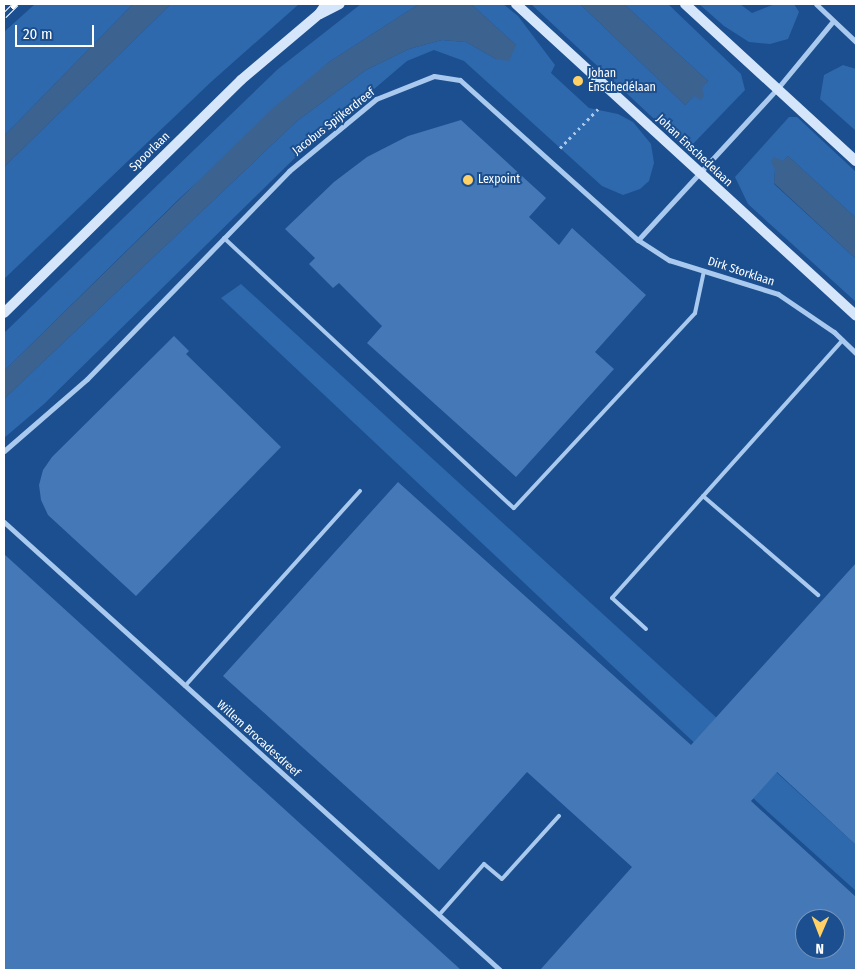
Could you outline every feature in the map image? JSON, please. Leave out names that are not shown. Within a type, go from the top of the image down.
[{"type":"street","name":"Spoorlaan","points":[[4,313],[241,80],[319,14],[326,4]]},
{"type":"street","name":"Spoorlaan","points":[[319,14],[340,4]]},
{"type":"street","name":"Johan Enschedelaan","points":[[516,4],[856,316]]},
{"type":"street","points":[[685,4],[856,161]]},
{"type":"street","points":[[816,4],[856,42]]},
{"type":"street","points":[[638,240],[777,89],[833,22]]},
{"type":"street","name":"Jacobus Spijkerdreef","points":[[4,451],[87,379],[289,171],[376,99],[434,76],[460,80],[638,240]]},
{"type":"street","name":"Dirk Storklaan","points":[[638,240],[669,260],[778,294],[843,340],[856,352]]},
{"type":"street","name":"Willem Brocadesdreef","points":[[4,522],[496,969]]},
{"type":"lane","points":[[224,238],[514,508],[694,313],[704,271]]},
{"type":"lane","points":[[646,628],[612,598],[843,340]]},
{"type":"lane","points":[[185,686],[360,490]]},
{"type":"lane","points":[[703,496],[818,595]]},
{"type":"lane","points":[[438,915],[484,864],[502,880],[559,816]]},
{"type":"path","points":[[560,148],[599,108]]},
{"type":"shaded area","points":[[35,4],[133,4],[4,136],[4,32]]},
{"type":"shaded area","points":[[133,4],[171,4],[4,167],[4,136]]},
{"type":"shaded area","points":[[171,4],[299,4],[211,82],[4,279],[4,167]]},
{"type":"shaded area","points":[[361,4],[419,4],[329,62],[180,198],[4,371],[4,333],[278,69]]},
{"type":"shaded area","points":[[419,4],[471,4],[516,45],[509,61],[496,59],[466,42],[442,40],[409,49],[366,70],[297,121],[4,399],[4,371],[273,108],[329,62]]},
{"type":"shaded area","points":[[471,4],[503,4],[518,16],[555,65],[551,73],[589,108],[618,114],[633,122],[651,144],[654,163],[649,181],[640,189],[623,195],[602,186],[464,61],[434,50],[407,61],[306,147],[44,404],[4,438],[4,399],[297,121],[366,70],[409,49],[442,40],[466,42],[496,59],[516,45]]},
{"type":"shaded area","points":[[531,4],[580,4],[685,105],[708,81],[624,4],[668,4],[741,74],[745,90],[692,145],[682,145]]},
{"type":"shaded area","points":[[580,4],[624,4],[708,81],[702,88],[704,96],[701,100],[694,96],[685,105]]},
{"type":"shaded area","points":[[699,4],[740,4],[752,13],[775,4],[794,4],[799,12],[788,39],[770,44],[749,42],[724,26]]},
{"type":"shaded area","points":[[843,65],[856,69],[856,131],[820,99],[824,75]]},
{"type":"shaded area","points":[[789,117],[797,117],[856,172],[856,218],[788,156],[775,170],[774,184],[856,259],[856,302],[748,204],[735,177]]},
{"type":"shaded area","points":[[788,156],[856,218],[856,259],[774,183],[775,170],[771,161],[774,157],[783,161]]},
{"type":"shaded area","points":[[241,284],[856,845],[856,891],[768,812],[221,298]]},
{"type":"building","points":[[461,120],[546,198],[529,217],[559,245],[572,228],[646,295],[595,352],[614,369],[516,477],[367,343],[382,326],[339,283],[333,288],[309,264],[315,258],[285,229],[334,182],[367,157],[408,136]]},
{"type":"building","points":[[174,336],[189,351],[186,354],[281,447],[136,596],[48,515],[41,500],[39,485],[43,470],[52,457]]},
{"type":"building","points":[[398,482],[691,745],[856,563],[856,845],[777,772],[751,801],[856,897],[856,970],[540,970],[632,867],[527,772],[439,870],[223,676]]},
{"type":"building","points":[[4,554],[461,970],[4,970]]},
{"type":"railway","points":[[4,16],[16,4]]},
{"type":"place","name":"Johan Enschedélaan","points":[[578,81]]},
{"type":"place","name":"Lexpoint","points":[[468,180]]}]
